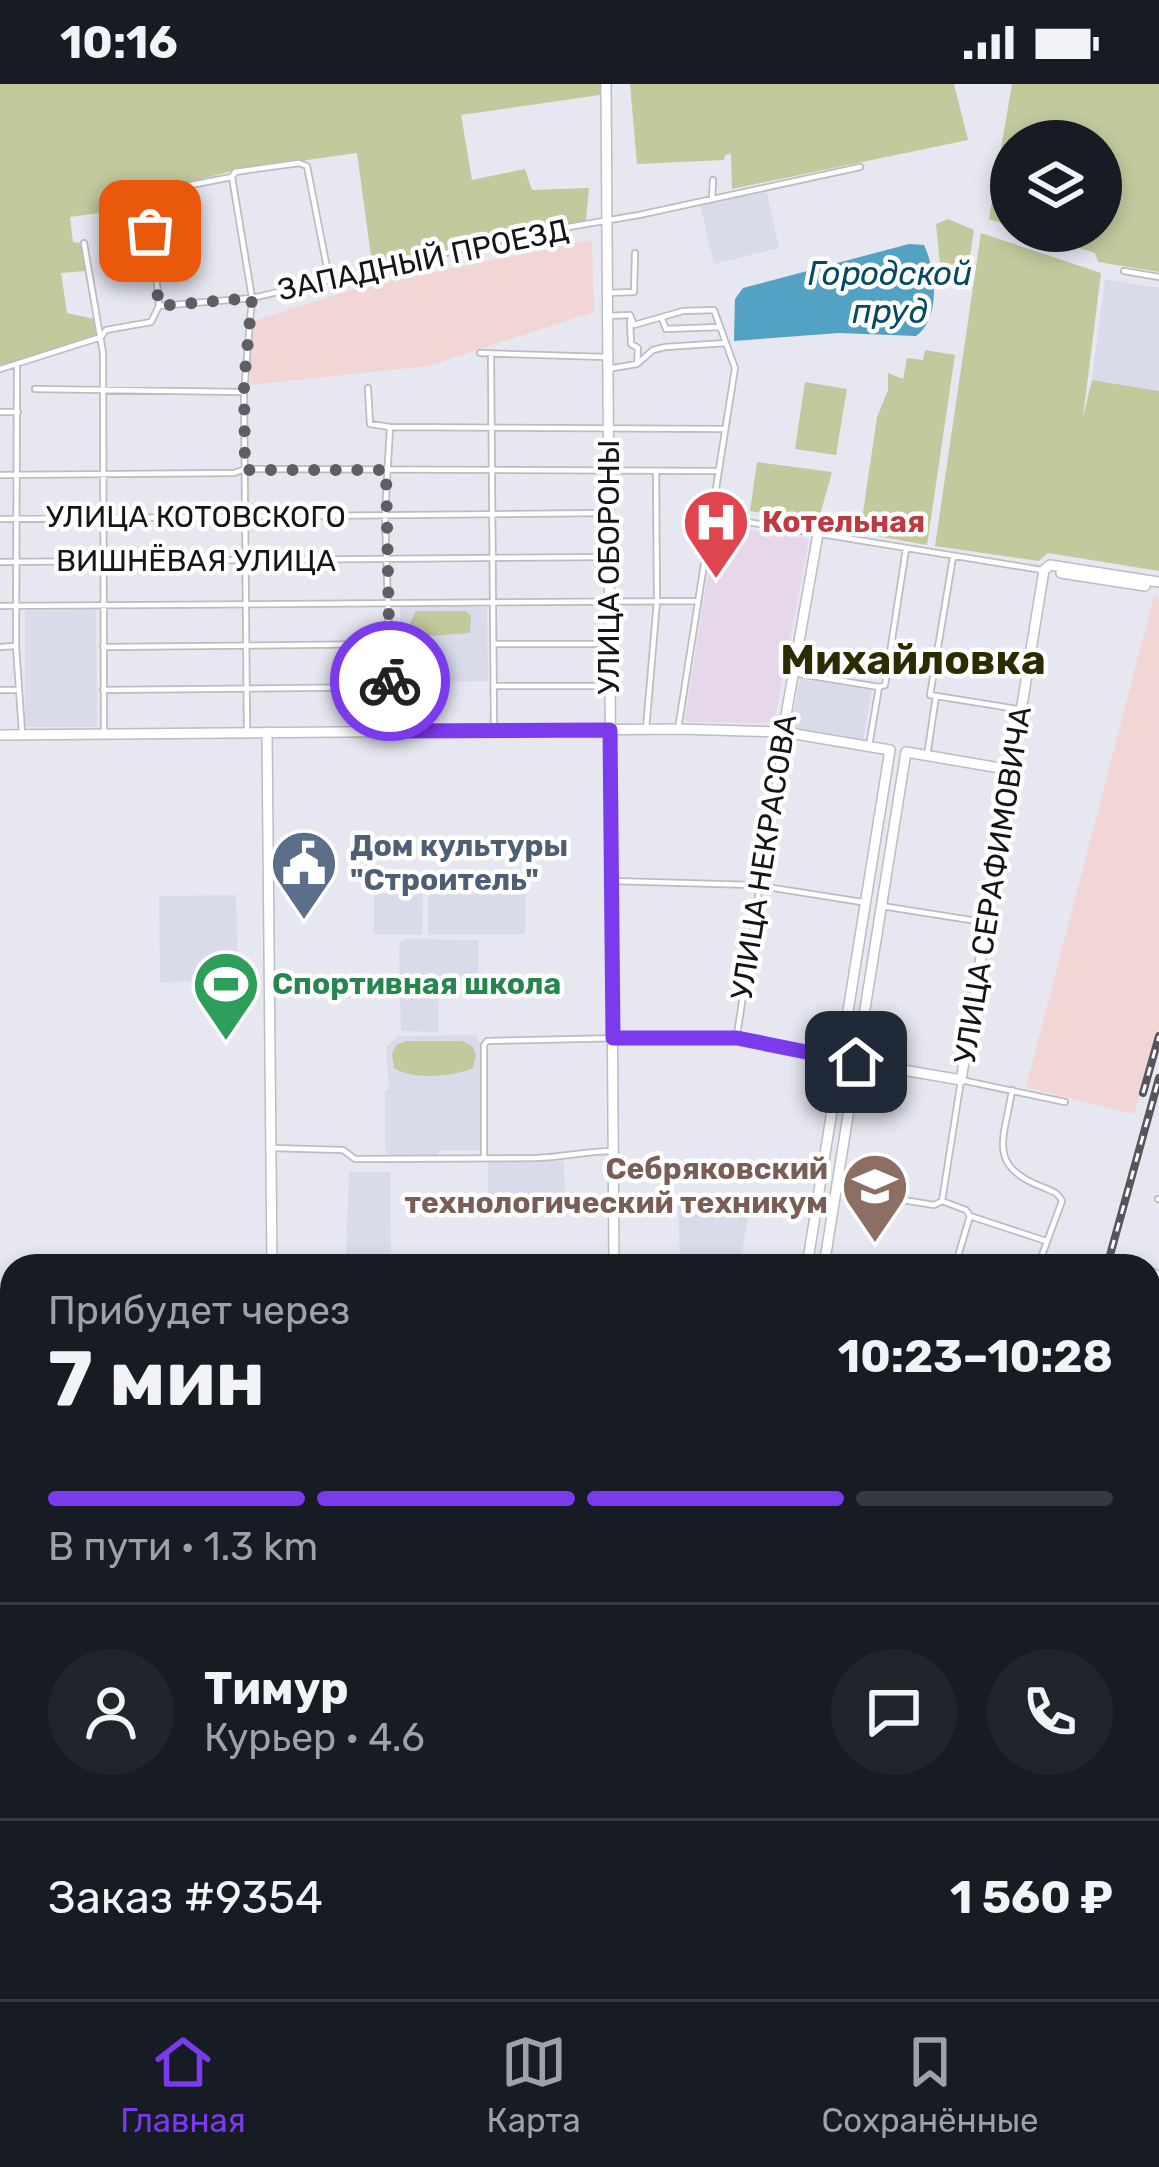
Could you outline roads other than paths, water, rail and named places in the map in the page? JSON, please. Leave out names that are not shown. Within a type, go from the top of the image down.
[{"type":"street","name":"УЛИЦА ОБОРОНЫ","points":[[605,84],[614,1254]]},
{"type":"street","points":[[247,733],[244,392],[252,298],[232,177],[235,172],[299,163],[307,166],[329,278]]},
{"type":"street","name":"ЗАПАДНЫЙ ПРОЕЗД","points":[[0,369],[100,337],[106,330],[151,322],[159,306],[252,298],[860,167]]},
{"type":"street","points":[[159,306],[149,197],[232,177]]},
{"type":"street","points":[[712,180],[712,199]]},
{"type":"street","points":[[84,243],[104,390],[104,734]]},
{"type":"street","points":[[607,292],[634,292],[635,253]]},
{"type":"street","points":[[1124,271],[1159,277]]},
{"type":"street","points":[[630,321],[634,325],[683,311],[714,310],[735,368],[678,729]]},
{"type":"street","points":[[607,316],[630,315],[637,364]]},
{"type":"street","points":[[662,319],[666,328],[719,327]]},
{"type":"street","points":[[480,353],[491,357],[534,353],[637,364],[653,350],[665,347],[726,343]]},
{"type":"street","points":[[491,357],[494,731]]},
{"type":"street","points":[[17,366],[16,646],[22,735]]},
{"type":"street","points":[[368,388],[370,424],[390,428],[724,429]]},
{"type":"street","points":[[35,389],[244,392]]},
{"type":"street","points":[[0,412],[18,412]]},
{"type":"street","points":[[390,428],[386,515],[392,731]]},
{"type":"street","points":[[0,475],[245,470],[717,471]]},
{"type":"street","points":[[646,730],[656,601],[656,471]]},
{"type":"street","name":"УЛИЦА КОТОВСКОГО","points":[[0,518],[608,513]]},
{"type":"street","points":[[710,516],[952,557],[1044,570],[1050,565],[1159,586]]},
{"type":"street","name":"УЛИЦА НЕКРАСОВА","points":[[737,1038],[818,534]]},
{"type":"street","points":[[793,673],[885,685],[906,549]]},
{"type":"street","name":"ВИШНЁВАЯ УЛИЦА","points":[[0,562],[608,557]]},
{"type":"street","points":[[952,557],[930,695],[1022,710]]},
{"type":"street","name":"УЛИЦА СЕРАФИМОВИЧА","points":[[942,1201],[1044,570]]},
{"type":"street","points":[[0,606],[697,601]]},
{"type":"street","points":[[104,647],[391,644]]},
{"type":"street","points":[[494,644],[609,644]]},
{"type":"street","points":[[0,646],[16,646]]},
{"type":"street","points":[[495,686],[609,686]]},
{"type":"street","points":[[103,690],[390,687]]},
{"type":"street","points":[[869,746],[879,687]]},
{"type":"street","points":[[0,690],[20,690]]},
{"type":"street","points":[[927,756],[936,696]]},
{"type":"street","points":[[0,735],[678,729],[783,732],[890,750],[809,1254]]},
{"type":"street","points":[[267,732],[272,1254]]},
{"type":"street","points":[[826,1254],[906,752],[1012,770]]},
{"type":"street","points":[[611,881],[759,885],[989,923]]},
{"type":"street","points":[[484,1158],[484,1045],[495,1040],[737,1038],[1066,1102]]},
{"type":"street","points":[[1012,1090],[1004,1145],[1009,1171],[1057,1192],[1062,1201],[1042,1254]]},
{"type":"street","points":[[271,1148],[343,1150],[356,1160],[563,1157],[579,1151],[614,1151]]},
{"type":"street","points":[[836,1189],[934,1205],[942,1201],[970,1216],[1046,1241]]},
{"type":"street","points":[[959,1254],[970,1216]]},
{"type":"water","name":"Городской пруд","points":[[909,244],[924,245],[933,280],[933,306],[916,336],[839,333],[734,341],[735,299],[743,288]]},
{"type":"railway","points":[[1143,1093],[1159,1036]]},
{"type":"railway","points":[[1110,1254],[1159,1078]]},
{"type":"place","name":"Котельная","points":[[716,581]]},
{"type":"place","name":"Дом культуры \"Строитель\"","points":[[304,922]]},
{"type":"place","name":"Спортивная школа","points":[[226,1043]]},
{"type":"place","name":"Себряковский технологический техникум","points":[[875,1245]]},
{"type":"district","name":"Михайловка","points":[[913,659]]}]
